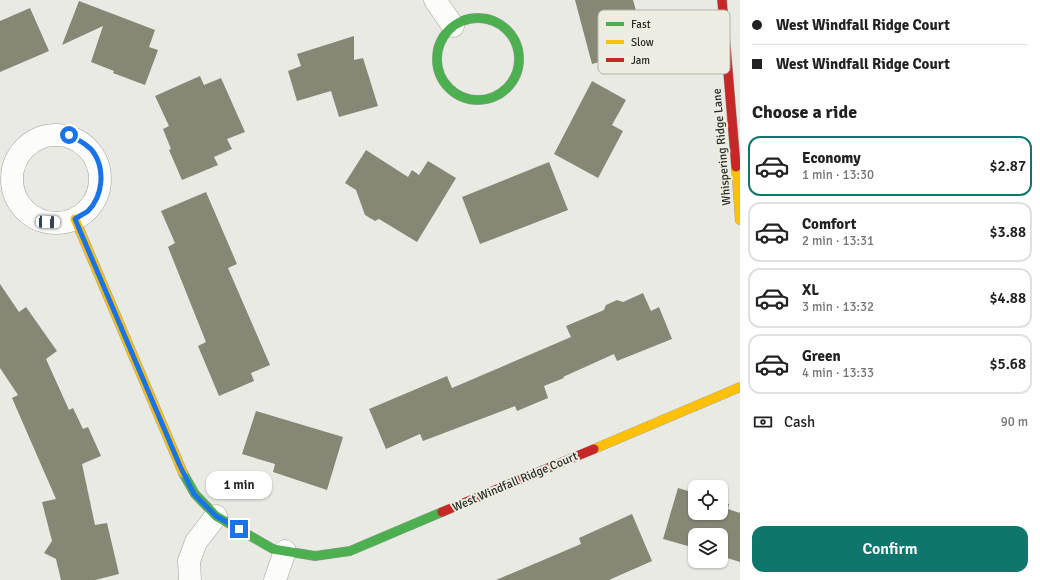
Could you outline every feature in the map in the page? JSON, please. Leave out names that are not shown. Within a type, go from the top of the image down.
[{"type":"street","points":[[435,0],[453,26]]},
{"type":"street","name":"Whispering Ridge Lane","points":[[722,0],[723,10]]},
{"type":"street","points":[[477,17],[490,19],[502,25],[511,34],[517,45],[520,58],[518,71],[512,82],[502,93],[489,99],[475,101],[461,97],[449,89],[440,78],[436,64],[437,50],[443,36],[453,26],[464,20],[477,17]]},
{"type":"street","name":"Whispering Ridge Lane","points":[[728,74],[740,220]]},
{"type":"street","points":[[53,134],[69,135],[83,142],[94,153],[100,167],[101,182],[97,198],[88,210],[75,219],[62,223],[48,222],[35,218],[24,209],[16,198],[12,184],[12,170],[17,158],[25,146],[38,138],[53,134]]},
{"type":"street","name":"West Windfall Ridge Court","points":[[75,219],[180,466],[194,494],[216,516],[273,549],[315,556],[350,551],[740,387]]},
{"type":"street","points":[[190,580],[189,561],[196,542],[216,516]]},
{"type":"street","points":[[275,580],[285,551]]},
{"type":"building","points":[[575,0],[633,0],[636,10],[598,10],[598,62],[592,64]]},
{"type":"building","points":[[79,1],[155,30],[149,47],[158,50],[145,85],[113,73],[114,71],[91,62],[103,26],[62,45]]},
{"type":"building","points":[[30,8],[49,51],[0,72],[0,21]]},
{"type":"building","points":[[354,36],[354,60],[363,58],[378,106],[339,117],[331,91],[297,101],[288,71],[301,66],[297,54]]},
{"type":"building","points":[[200,76],[204,85],[221,78],[245,132],[227,139],[232,149],[214,157],[218,165],[182,180],[169,150],[171,149],[163,129],[169,126],[155,96]]},
{"type":"building","points":[[592,81],[626,100],[612,125],[623,131],[598,178],[554,154]]},
{"type":"building","points":[[366,150],[408,177],[412,170],[419,175],[428,161],[456,178],[417,242],[379,219],[375,221],[365,215],[356,190],[345,183]]},
{"type":"building","points":[[549,162],[568,210],[480,244],[462,197]]},
{"type":"building","points":[[206,192],[237,264],[228,268],[270,365],[251,373],[254,381],[219,396],[198,346],[206,342],[168,247],[175,243],[161,211]]},
{"type":"building","points":[[0,284],[19,312],[26,307],[57,351],[46,359],[69,410],[73,408],[83,429],[88,427],[101,456],[82,464],[95,525],[107,523],[119,574],[95,580],[61,580],[56,559],[44,553],[52,541],[42,502],[56,499],[12,398],[18,395],[0,368]]},
{"type":"building","points":[[643,293],[651,311],[659,307],[672,339],[617,361],[614,354],[563,377],[564,378],[544,386],[548,398],[517,411],[515,406],[423,441],[420,434],[386,449],[369,409],[447,376],[452,388],[571,337],[566,326],[604,310],[606,305],[617,300],[623,302]]},
{"type":"building","points":[[256,411],[343,437],[327,490],[273,472],[275,464],[242,454]]},
{"type":"building","points":[[678,488],[688,491],[688,520],[728,520],[728,509],[740,513],[740,562],[728,558],[728,528],[688,528],[688,546],[663,539]]},
{"type":"building","points":[[632,514],[652,561],[609,580],[496,580],[581,544],[579,538]]},
{"type":"traffic: fast","points":[[470,18],[486,18],[501,25],[512,36],[519,51],[519,59],[519,67],[516,75],[507,88],[494,97],[486,100],[470,100],[455,93],[444,82],[437,67],[437,51],[444,36],[455,25],[470,18]]},
{"type":"traffic: fast","points":[[183,473],[195,494],[216,516],[273,549],[315,556],[350,551],[442,512]]},
{"type":"traffic: slow","points":[[736,167],[740,220]]},
{"type":"traffic: slow","points":[[75,219],[183,473]]},
{"type":"traffic: slow","points":[[594,449],[740,387]]},
{"type":"traffic: jam","points":[[722,0],[723,10]]},
{"type":"traffic: jam","points":[[728,74],[736,167]]},
{"type":"traffic: jam","points":[[442,512],[594,449]]},
{"type":"route","points":[[69,135],[83,142],[94,153],[100,167],[101,182],[97,198],[88,210],[75,219],[180,466],[194,494],[216,516],[239,529]]}]
